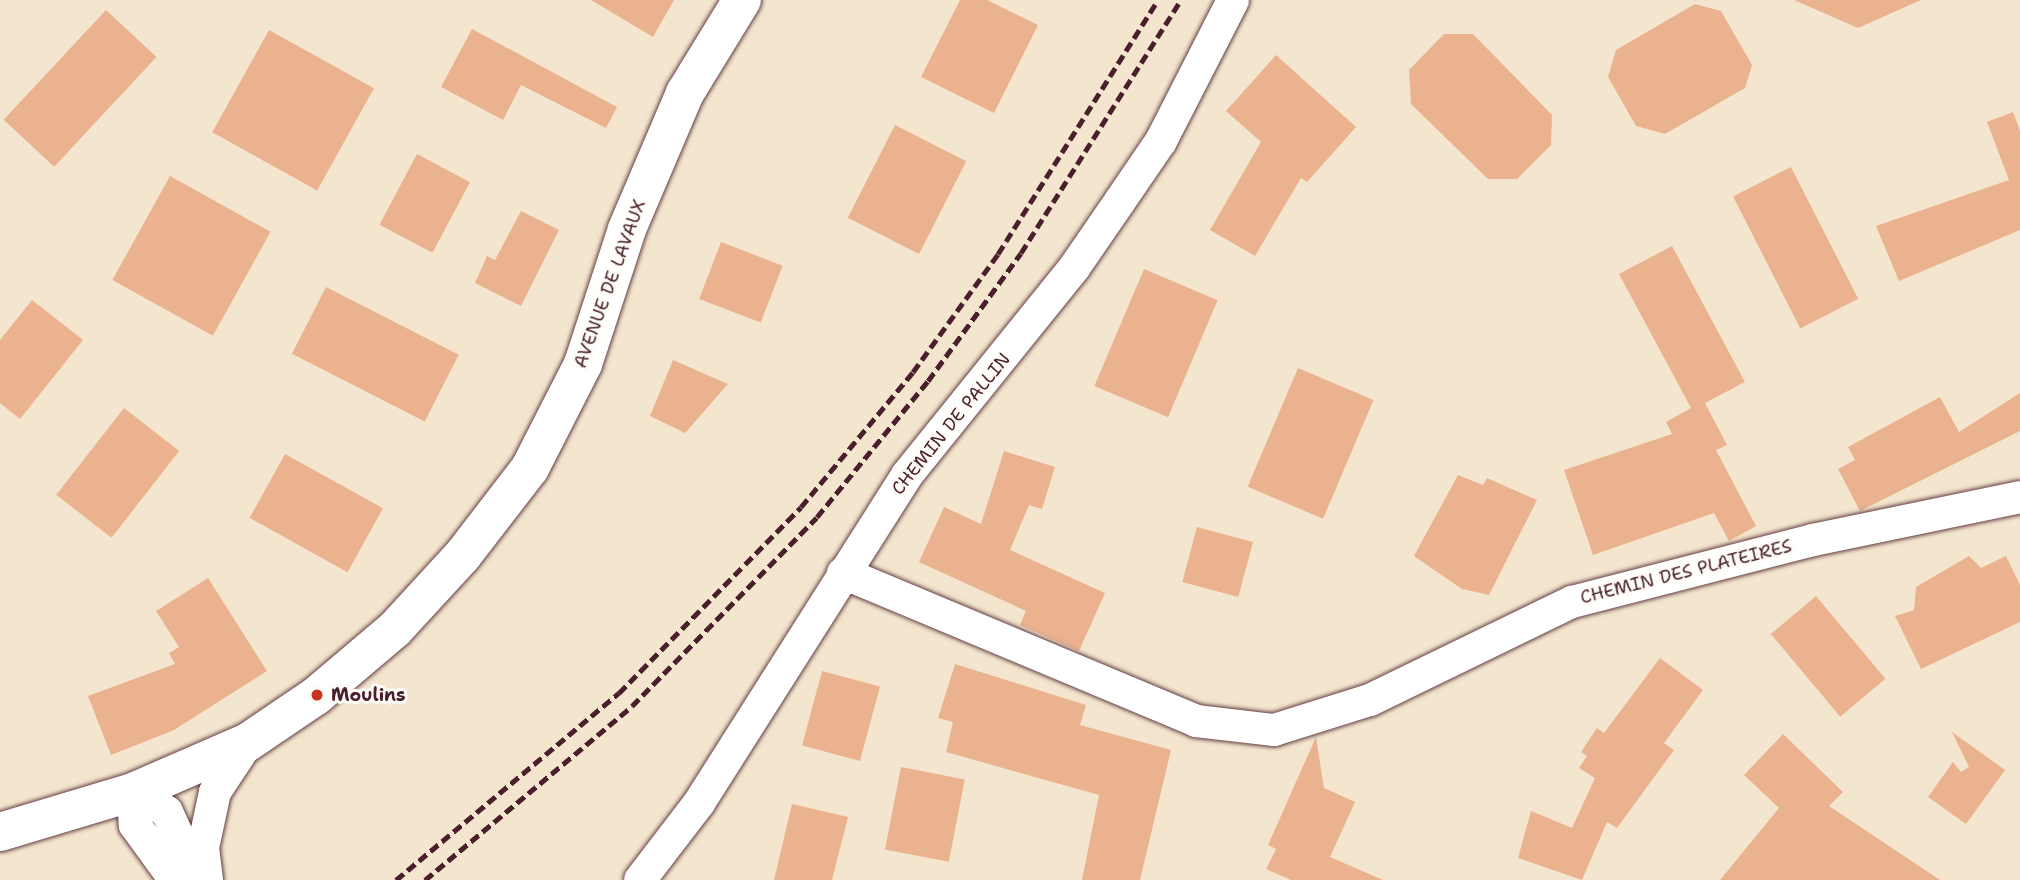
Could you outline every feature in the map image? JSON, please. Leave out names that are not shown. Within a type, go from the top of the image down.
[{"type":"main road","name":"AVENUE DE LAVAUX","points":[[0,832],[133,792],[248,742],[316,696],[394,629],[530,468],[583,364],[627,229],[685,93],[742,0]]},
{"type":"street","name":"CHEMIN DE PALLIN","points":[[640,880],[699,803],[907,475],[1074,268],[1161,141],[1233,0]]},
{"type":"street","name":"CHEMIN DES PLATEIRES","points":[[844,573],[1196,721],[1274,730],[1370,700],[1572,602],[1813,540],[2020,496]]},
{"type":"street","points":[[207,880],[202,848],[215,792],[248,742]]},
{"type":"street","points":[[133,792],[135,825],[175,880]]},
{"type":"street","points":[[133,792],[167,812],[199,880]]},
{"type":"building","points":[[591,0],[674,0],[653,37]]},
{"type":"building","points":[[960,0],[987,0],[1038,25],[994,113],[921,77]]},
{"type":"building","points":[[1794,0],[1921,0],[1858,28]]},
{"type":"building","points":[[1695,4],[1721,11],[1752,65],[1745,88],[1665,134],[1636,126],[1608,77],[1616,50]]},
{"type":"building","points":[[106,10],[156,57],[54,167],[4,120]]},
{"type":"building","points":[[472,29],[617,107],[606,128],[521,85],[503,120],[441,87]]},
{"type":"building","points":[[269,30],[374,88],[317,191],[212,132]]},
{"type":"building","points":[[1444,34],[1473,34],[1552,115],[1551,145],[1517,179],[1488,179],[1411,104],[1409,70]]},
{"type":"building","points":[[1276,55],[1356,127],[1307,182],[1301,178],[1255,256],[1210,230],[1261,142],[1226,111]]},
{"type":"building","points":[[2013,112],[2020,131],[2020,230],[1899,281],[1876,226],[2009,180],[1987,122]]},
{"type":"building","points":[[895,125],[966,161],[919,254],[848,218]]},
{"type":"building","points":[[417,154],[470,182],[432,253],[379,225]]},
{"type":"building","points":[[1791,167],[1858,299],[1800,328],[1733,197]]},
{"type":"building","points":[[170,176],[271,232],[213,336],[112,280]]},
{"type":"building","points":[[521,211],[559,230],[521,306],[475,283],[487,256],[495,260]]},
{"type":"building","points":[[721,242],[783,266],[761,323],[699,299]]},
{"type":"building","points":[[1672,246],[1745,382],[1705,403],[1727,445],[1716,450],[1756,526],[1729,541],[1714,513],[1593,555],[1564,470],[1672,434],[1666,422],[1691,408],[1619,274]]},
{"type":"building","points":[[1144,269],[1218,300],[1168,417],[1094,386]]},
{"type":"building","points":[[326,287],[459,355],[425,421],[292,354]]},
{"type":"building","points":[[32,300],[83,340],[20,419],[0,403],[0,340]]},
{"type":"building","points":[[673,360],[728,384],[685,433],[650,416]]},
{"type":"building","points":[[1298,368],[1373,400],[1323,519],[1248,487]]},
{"type":"building","points":[[2020,393],[2020,431],[1860,511],[1838,469],[1855,460],[1848,447],[1940,397],[1959,432]]},
{"type":"building","points":[[124,408],[179,451],[111,538],[56,495]]},
{"type":"building","points":[[1004,451],[1055,467],[1042,509],[1029,505],[1010,550],[1105,593],[1079,651],[1020,625],[1026,611],[919,562],[944,507],[981,524]]},
{"type":"building","points":[[285,454],[383,508],[348,572],[250,518]]},
{"type":"building","points":[[1458,475],[1483,485],[1487,478],[1537,500],[1489,595],[1462,589],[1414,556]]},
{"type":"building","points":[[1197,527],[1253,542],[1238,597],[1182,582]]},
{"type":"building","points":[[1969,556],[1981,568],[2006,556],[2020,585],[2020,622],[1921,669],[1895,616],[1914,610],[1916,587]]},
{"type":"building","points":[[208,578],[267,671],[174,730],[111,755],[88,696],[175,664],[169,653],[179,647],[156,611]]},
{"type":"building","points":[[1816,596],[1885,679],[1840,717],[1771,634]]},
{"type":"building","points":[[1660,658],[1703,690],[1664,743],[1674,750],[1617,828],[1607,822],[1582,880],[1518,858],[1531,811],[1572,828],[1595,778],[1579,768],[1587,756],[1581,752],[1597,728],[1604,733]]},
{"type":"building","points":[[955,664],[1086,705],[1080,725],[1171,750],[1140,880],[1082,880],[1099,795],[946,752],[953,722],[938,718]]},
{"type":"building","points":[[822,671],[880,687],[860,761],[802,745]]},
{"type":"building","points":[[1952,732],[2005,770],[1966,824],[1928,797],[1953,762],[1961,772],[1969,767]]},
{"type":"building","points":[[1783,734],[1843,792],[1829,806],[1940,880],[1720,880],[1779,808],[1744,775]]},
{"type":"building","points":[[1316,737],[1324,788],[1355,802],[1330,857],[1383,880],[1291,880],[1266,869],[1276,849],[1268,845]]},
{"type":"building","points":[[901,767],[965,779],[949,862],[885,849]]},
{"type":"building","points":[[792,804],[848,817],[832,880],[774,880]]},
{"type":"railway","points":[[396,880],[619,693],[801,507],[913,372],[998,254],[1158,0]]},
{"type":"railway","points":[[425,880],[632,706],[817,517],[928,381],[1021,253],[1181,0]]},
{"type":"place","name":"Moulins","points":[[317,695]]}]
